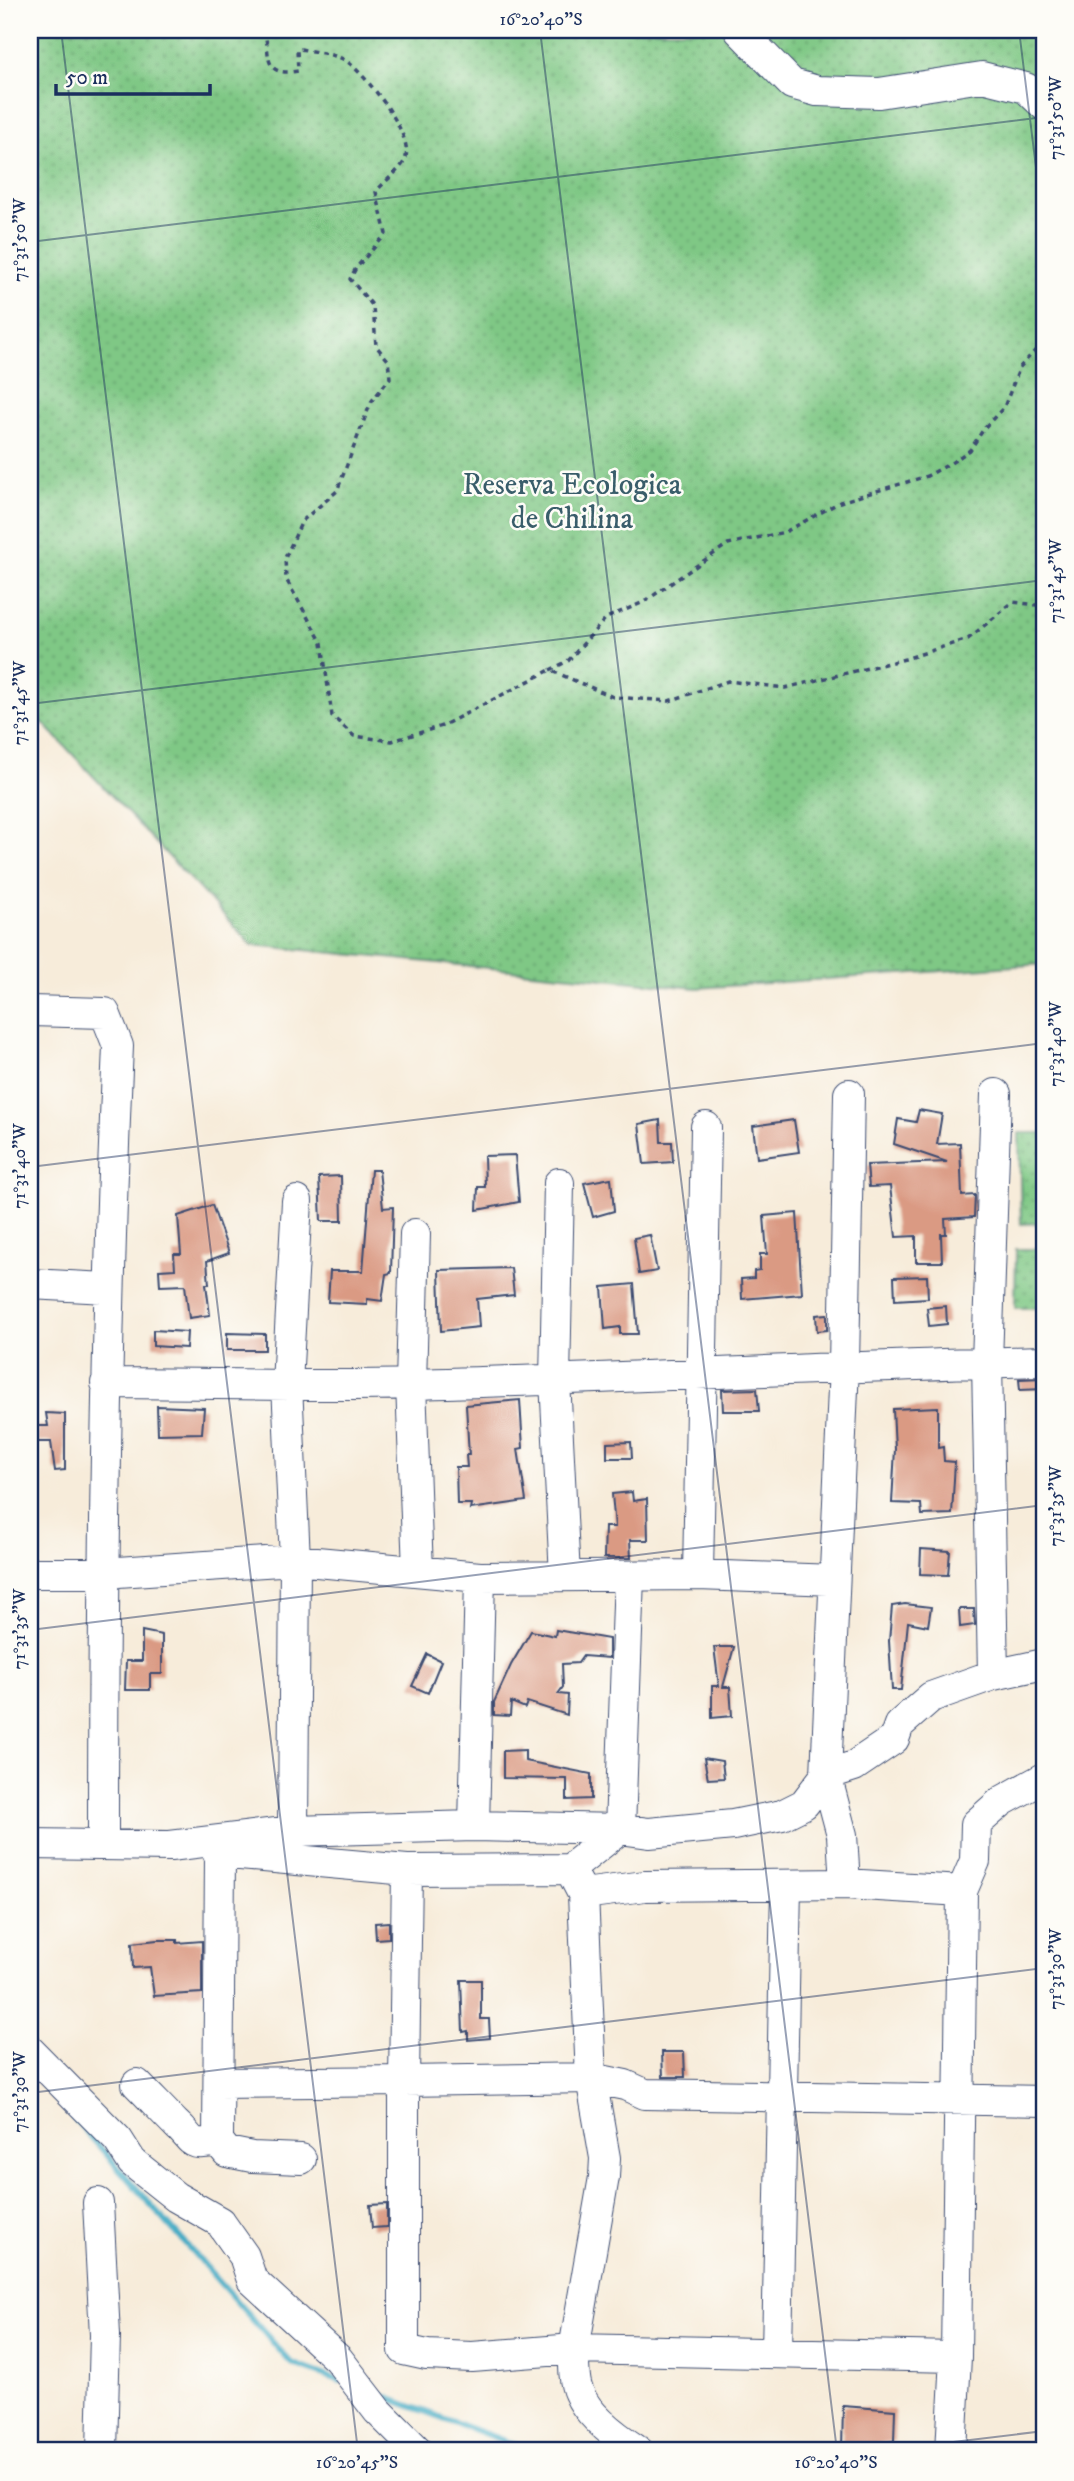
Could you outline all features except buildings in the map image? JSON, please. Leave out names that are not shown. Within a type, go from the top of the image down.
[{"type":"street","points":[[739,30],[792,84],[817,91],[879,93],[982,78],[1026,88],[1044,105]]},
{"type":"street","points":[[30,1011],[105,1013],[118,1046],[107,1289],[103,1844]]},
{"type":"street","points":[[845,1884],[842,1835],[826,1775],[844,1366],[849,1094]]},
{"type":"street","points":[[992,1675],[987,1362],[996,1094]]},
{"type":"street","points":[[698,1576],[699,1375],[706,1127]]},
{"type":"street","points":[[559,1183],[555,1380],[565,1576]]},
{"type":"street","points":[[293,1831],[295,1560],[287,1384],[296,1200]]},
{"type":"street","points":[[415,1234],[411,1384],[418,1571]]},
{"type":"street","points":[[30,1284],[107,1289]]},
{"type":"street","points":[[106,1383],[411,1384],[699,1375],[844,1366],[1044,1361]]},
{"type":"street","points":[[30,1573],[103,1573],[295,1560],[480,1577],[698,1576],[834,1580]]},
{"type":"street","points":[[629,1576],[620,1829],[577,1882],[591,2078],[605,2158],[574,2349],[579,2394],[621,2440],[638,2451]]},
{"type":"street","points":[[474,1826],[480,1577]]},
{"type":"street","points":[[170,1846],[293,1831],[474,1826],[620,1829],[649,1833],[733,1825],[782,1815],[804,1804],[826,1775],[854,1766],[879,1751],[894,1739],[899,1725],[931,1697],[992,1675],[1044,1664]]},
{"type":"street","points":[[951,2451],[956,2357],[962,1891],[975,1861],[976,1824],[1002,1801],[1044,1779]]},
{"type":"street","points":[[30,1844],[170,1846],[407,1870],[645,1886],[845,1884],[962,1891]]},
{"type":"street","points":[[220,1853],[218,2141],[227,2152],[253,2157],[301,2159]]},
{"type":"street","points":[[407,1870],[404,2350],[427,2355],[472,2357],[574,2349],[956,2357]]},
{"type":"street","points":[[777,2353],[786,1885]]},
{"type":"street","points":[[30,2051],[118,2140],[132,2162],[176,2197],[220,2222],[244,2256],[252,2280],[338,2359],[378,2412],[418,2451]]},
{"type":"street","points":[[219,2083],[591,2078],[625,2085],[645,2094],[782,2094],[1044,2101]]},
{"type":"street","points":[[136,2084],[166,2117],[177,2124],[186,2138],[202,2144],[218,2141]]},
{"type":"street","points":[[98,2203],[105,2335],[102,2451]]},
{"type":"path","points":[[263,30],[267,37],[266,55],[271,65],[287,73],[298,71],[297,50],[301,49],[347,61],[384,99],[387,111],[406,145],[405,160],[376,192],[386,234],[356,268],[351,279],[373,306],[376,346],[388,360],[390,378],[371,402],[337,491],[302,521],[285,558],[286,579],[322,643],[332,716],[354,736],[392,741],[442,726],[568,661],[606,618],[644,603],[728,544],[785,532],[840,502],[906,484],[951,463],[970,450],[985,427],[1004,407],[1020,367],[1044,341]]},
{"type":"path","points":[[550,670],[613,696],[669,701],[728,681],[785,688],[905,659],[968,639],[1013,602],[1044,606]]},
{"type":"green space","name":"Reserva Ecologica de Chilina","points":[[30,30],[1044,30],[1044,964],[697,988],[252,945],[30,709]]},
{"type":"green space","points":[[1019,1133],[1044,1133],[1044,1223],[1021,1224]]},
{"type":"green space","points":[[1016,1249],[1044,1249],[1044,1308],[1015,1308]]},
{"type":"waterway","points":[[61,2103],[291,2363],[340,2381]]},
{"type":"waterway","points":[[380,2395],[532,2451]]}]
